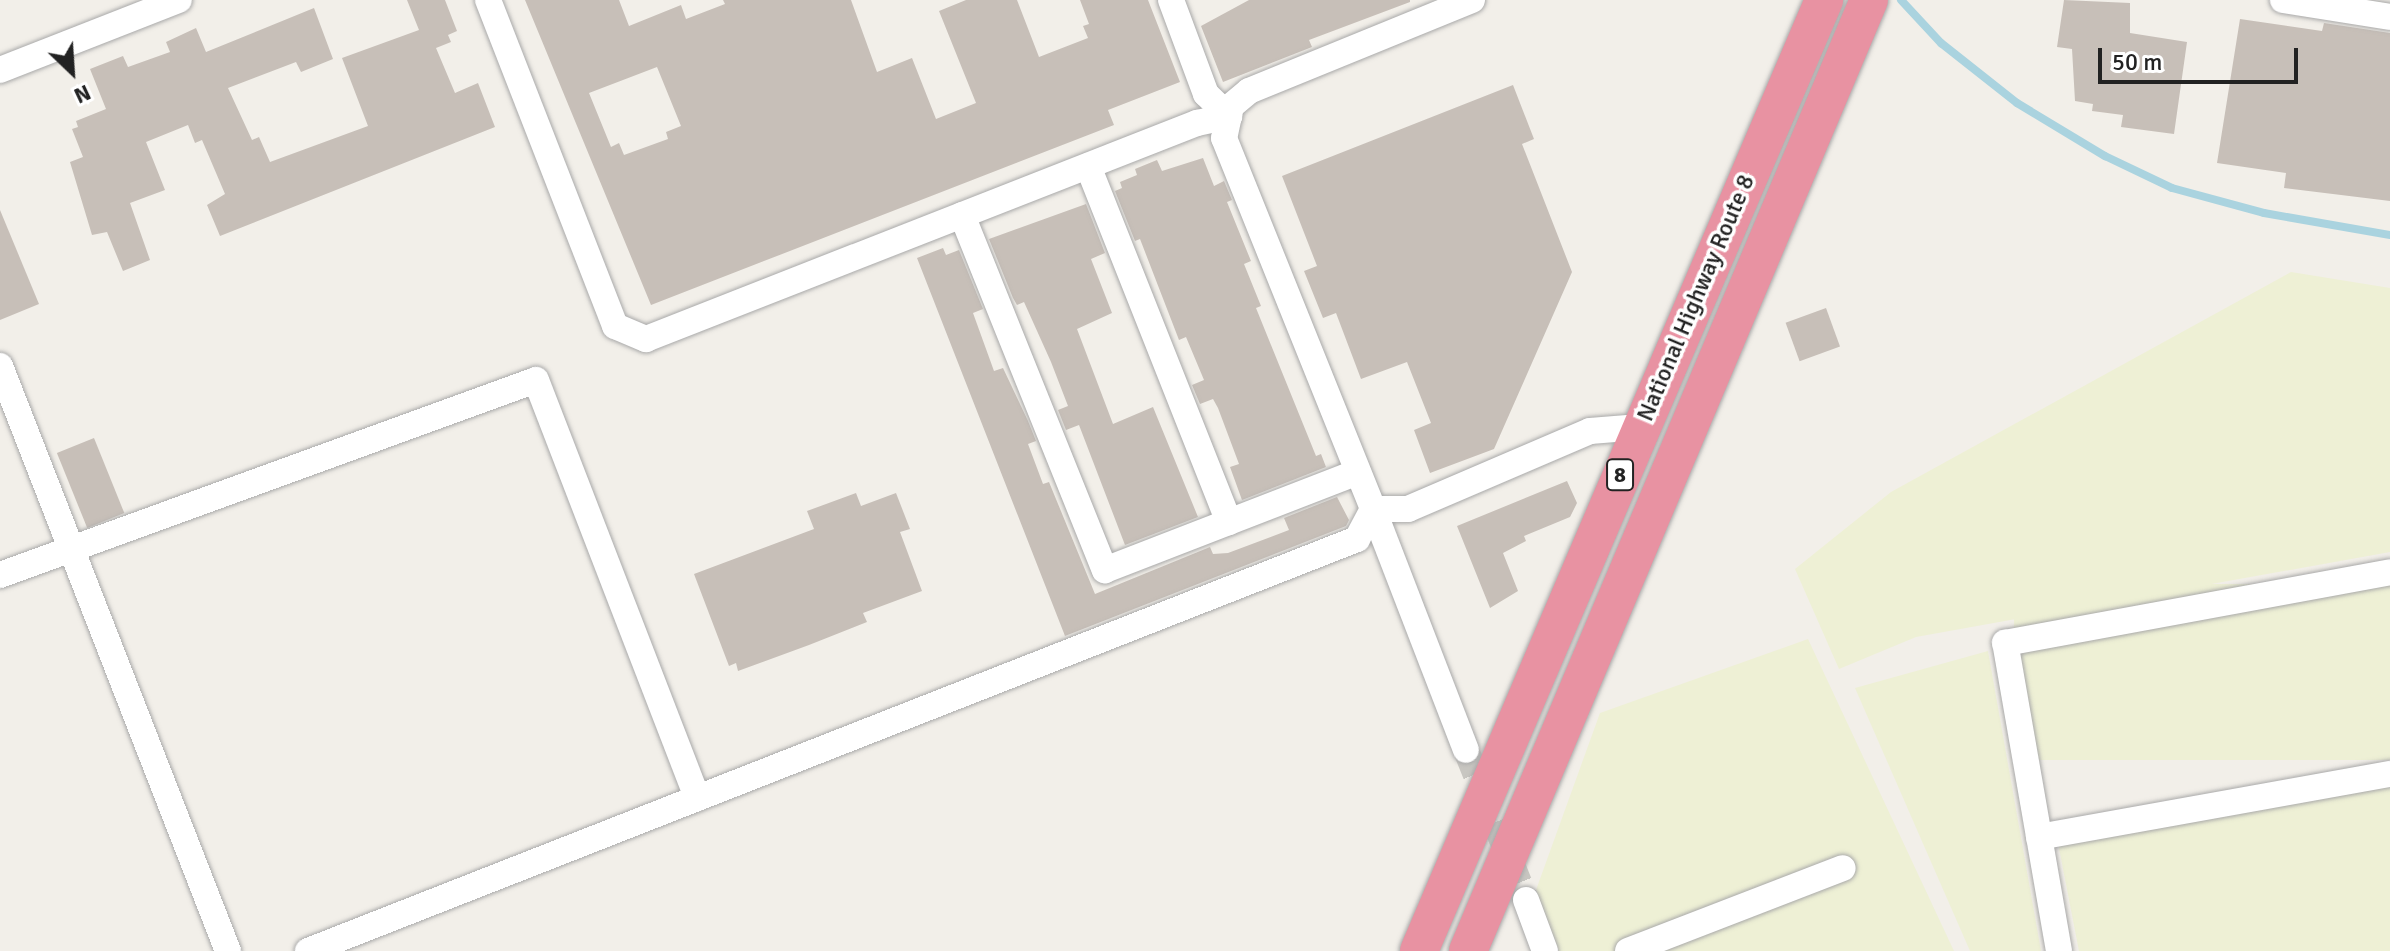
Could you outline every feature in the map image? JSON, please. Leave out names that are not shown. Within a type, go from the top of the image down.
[{"type":"highway","name":"National Highway Route 8","points":[[1419,951],[1824,0]]},
{"type":"highway","name":"National Highway Route 8","points":[[1468,951],[1865,10]]},
{"type":"street","points":[[0,70],[179,0]]},
{"type":"street","points":[[488,0],[615,326],[646,339],[1088,166],[1229,116]]},
{"type":"street","points":[[1171,0],[1206,94],[1229,116]]},
{"type":"street","points":[[1466,750],[1224,138],[1231,106],[1249,91],[1472,0]]},
{"type":"street","points":[[2283,0],[2390,17]]},
{"type":"street","points":[[1088,166],[1229,522]]},
{"type":"street","points":[[962,215],[1105,570],[1358,472]]},
{"type":"street","points":[[0,366],[228,951]]},
{"type":"street","points":[[0,575],[536,380],[697,798]]},
{"type":"street","points":[[1373,509],[1408,509],[1590,431],[1640,427]]},
{"type":"street","points":[[308,951],[1357,539],[1373,509]]},
{"type":"street","points":[[2059,951],[2005,643],[2390,572]]},
{"type":"street","points":[[2039,837],[2390,774]]},
{"type":"street","points":[[1628,951],[1843,868]]},
{"type":"street","points":[[1526,900],[1545,951]]},
{"type":"green space","points":[[2291,272],[2390,288],[2390,552],[1916,637],[1839,669],[1795,569],[1891,492]]},
{"type":"green space","points":[[2014,584],[2390,584],[2390,760],[2014,760]]},
{"type":"green space","points":[[1808,639],[1954,951],[1559,951],[1536,890],[1600,713]]},
{"type":"green space","points":[[1988,651],[2041,951],[1970,951],[1855,688]]},
{"type":"green space","points":[[2390,779],[2390,951],[2079,951],[2057,838]]},
{"type":"building","points":[[407,0],[445,0],[457,31],[448,35],[451,42],[436,48],[455,93],[478,83],[495,127],[220,236],[207,205],[225,194],[202,140],[195,143],[188,125],[146,142],[165,190],[130,203],[150,260],[123,271],[107,232],[92,235],[70,162],[83,157],[72,129],[78,127],[76,121],[106,109],[90,69],[123,56],[128,67],[170,52],[166,42],[196,28],[206,52],[314,8],[333,59],[301,72],[296,62],[228,88],[252,140],[259,137],[270,162],[368,126],[342,58],[419,30]]},
{"type":"building","points":[[525,0],[619,0],[629,26],[681,5],[686,19],[725,4],[723,0],[851,0],[877,72],[912,58],[936,119],[976,103],[939,11],[966,0],[1017,0],[1039,57],[1088,38],[1083,26],[1089,24],[1080,0],[1148,0],[1180,82],[1108,110],[1114,125],[651,305]],"holes":[[[657,67],[681,126],[666,132],[668,139],[624,155],[619,143],[611,147],[589,93]]]},
{"type":"building","points":[[1249,0],[1410,2],[1309,40],[1312,47],[1223,82],[1201,26]]},
{"type":"building","points":[[2064,0],[2130,3],[2130,33],[2187,42],[2174,134],[2121,127],[2123,115],[2092,111],[2093,104],[2075,101],[2072,49],[2057,47]]},
{"type":"building","points":[[2240,19],[2322,31],[2324,23],[2390,33],[2390,201],[2284,188],[2286,173],[2217,163]]},
{"type":"building","points":[[1513,85],[1534,139],[1522,144],[1572,272],[1494,449],[1430,473],[1414,430],[1431,423],[1407,362],[1361,379],[1336,313],[1323,318],[1304,271],[1317,266],[1282,176]]},
{"type":"building","points":[[1203,158],[1214,186],[1224,181],[1232,200],[1227,202],[1251,261],[1244,264],[1261,306],[1256,308],[1316,456],[1321,454],[1326,467],[1242,500],[1230,467],[1239,464],[1218,408],[1213,399],[1200,404],[1192,385],[1204,380],[1186,337],[1179,340],[1140,239],[1135,241],[1115,191],[1122,188],[1120,182],[1137,175],[1135,169],[1157,160],[1162,171]]},
{"type":"building","points":[[1086,204],[1105,253],[1091,259],[1112,313],[1077,329],[1113,424],[1153,407],[1198,517],[1125,545],[1079,425],[1066,430],[1058,410],[1068,406],[1051,362],[1024,302],[1017,305],[1013,298],[989,239]]},
{"type":"building","points":[[0,210],[39,304],[0,320]]},
{"type":"building","points":[[943,248],[946,255],[959,250],[983,309],[973,313],[994,371],[1003,368],[1028,421],[1036,441],[1028,444],[1043,484],[1049,482],[1095,594],[1210,547],[1213,554],[1228,553],[1289,530],[1284,518],[1337,497],[1349,520],[1346,526],[1065,636],[917,258]]},
{"type":"building","points":[[1826,308],[1840,347],[1800,361],[1786,323]]},
{"type":"building","points":[[94,438],[124,513],[87,528],[57,453]]},
{"type":"building","points":[[1567,481],[1577,503],[1570,517],[1524,536],[1526,541],[1503,553],[1518,591],[1490,608],[1457,526]]},
{"type":"building","points":[[856,493],[861,506],[896,493],[910,529],[900,532],[922,591],[863,613],[867,622],[809,645],[738,671],[736,663],[729,666],[694,574],[814,529],[807,511]]},
{"type":"waterway","points":[[1901,0],[1941,43],[2017,103],[2105,156],[2172,188],[2264,213],[2390,235]]},
{"type":"tunnel","points":[[1466,750],[1526,900]]}]
